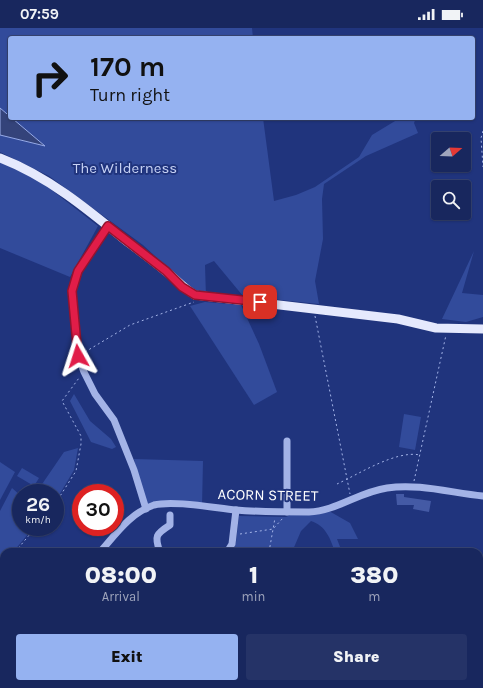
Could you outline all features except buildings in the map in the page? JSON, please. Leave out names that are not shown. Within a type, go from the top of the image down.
[{"type":"main road","points":[[0,158],[22,166],[42,177],[166,271],[182,287],[195,295],[398,319],[447,329],[483,329]]},
{"type":"street","points":[[108,226],[78,271],[72,291],[78,356],[95,394],[114,420],[134,470],[146,509]]},
{"type":"street","points":[[286,512],[287,442]]},
{"type":"street","name":"ACORN STREET","points":[[104,548],[128,520],[156,505],[176,504],[276,512],[327,509],[386,488],[413,488],[483,496]]},
{"type":"street","points":[[229,548],[233,536],[236,510]]},
{"type":"street","points":[[159,548],[156,537],[158,533],[170,525],[170,515]]},
{"type":"path","points":[[483,131],[481,138],[483,167]]},
{"type":"path","points":[[78,356],[130,325],[191,304],[205,297]]},
{"type":"path","points":[[313,308],[351,500]]},
{"type":"path","points":[[413,488],[447,329]]},
{"type":"path","points":[[64,489],[76,470],[81,436],[62,401],[84,372]]},
{"type":"path","points":[[336,484],[392,459],[412,454],[420,455]]},
{"type":"path","points":[[270,548],[276,512]]},
{"type":"path","points":[[233,536],[260,530],[273,529],[284,517],[286,512]]},
{"type":"path","points":[[18,548],[28,536]]},
{"type":"green space","points":[[0,28],[252,28],[253,36],[8,36],[8,114],[0,108]]},
{"type":"green space","name":"The Wilderness","points":[[14,120],[263,120],[274,201],[296,195],[315,187],[359,157],[372,135],[397,120],[415,120],[414,123],[418,133],[366,156],[324,184],[322,199],[323,239],[315,281],[319,304],[243,296],[214,261],[205,265],[206,297],[194,292],[143,245],[49,176],[0,152],[0,135],[45,146]]},
{"type":"green space","points":[[0,162],[40,181],[98,226],[70,277],[0,248]]},
{"type":"green space","points":[[474,251],[462,293],[483,295],[483,317],[466,322],[442,319]]},
{"type":"green space","points":[[205,302],[241,305],[259,344],[277,392],[254,405],[190,306]]},
{"type":"green space","points":[[74,394],[90,421],[111,439],[116,447],[112,449],[91,442],[70,401]]},
{"type":"green space","points":[[404,414],[421,417],[415,450],[399,447]]},
{"type":"green space","points":[[78,448],[74,470],[64,487],[64,484],[42,484],[64,452]]},
{"type":"green space","points":[[134,459],[203,461],[202,506],[159,505],[145,510]]},
{"type":"green space","points":[[0,462],[15,472],[0,500]]},
{"type":"green space","points":[[22,468],[39,478],[35,484],[31,484],[17,476]]},
{"type":"green space","points":[[12,488],[12,536],[26,536],[16,548],[0,548],[0,511]]},
{"type":"green space","points":[[329,511],[350,523],[358,539],[337,539],[340,548],[333,548],[324,529],[311,521],[301,531],[294,548],[234,548],[239,516],[286,517],[292,514]]},
{"type":"shaded area","points":[[0,108],[8,115],[8,120],[14,120],[45,146],[0,135]]},
{"type":"route","points":[[78,356],[72,291],[78,271],[108,226],[166,271],[182,287],[195,295],[260,302]]}]
